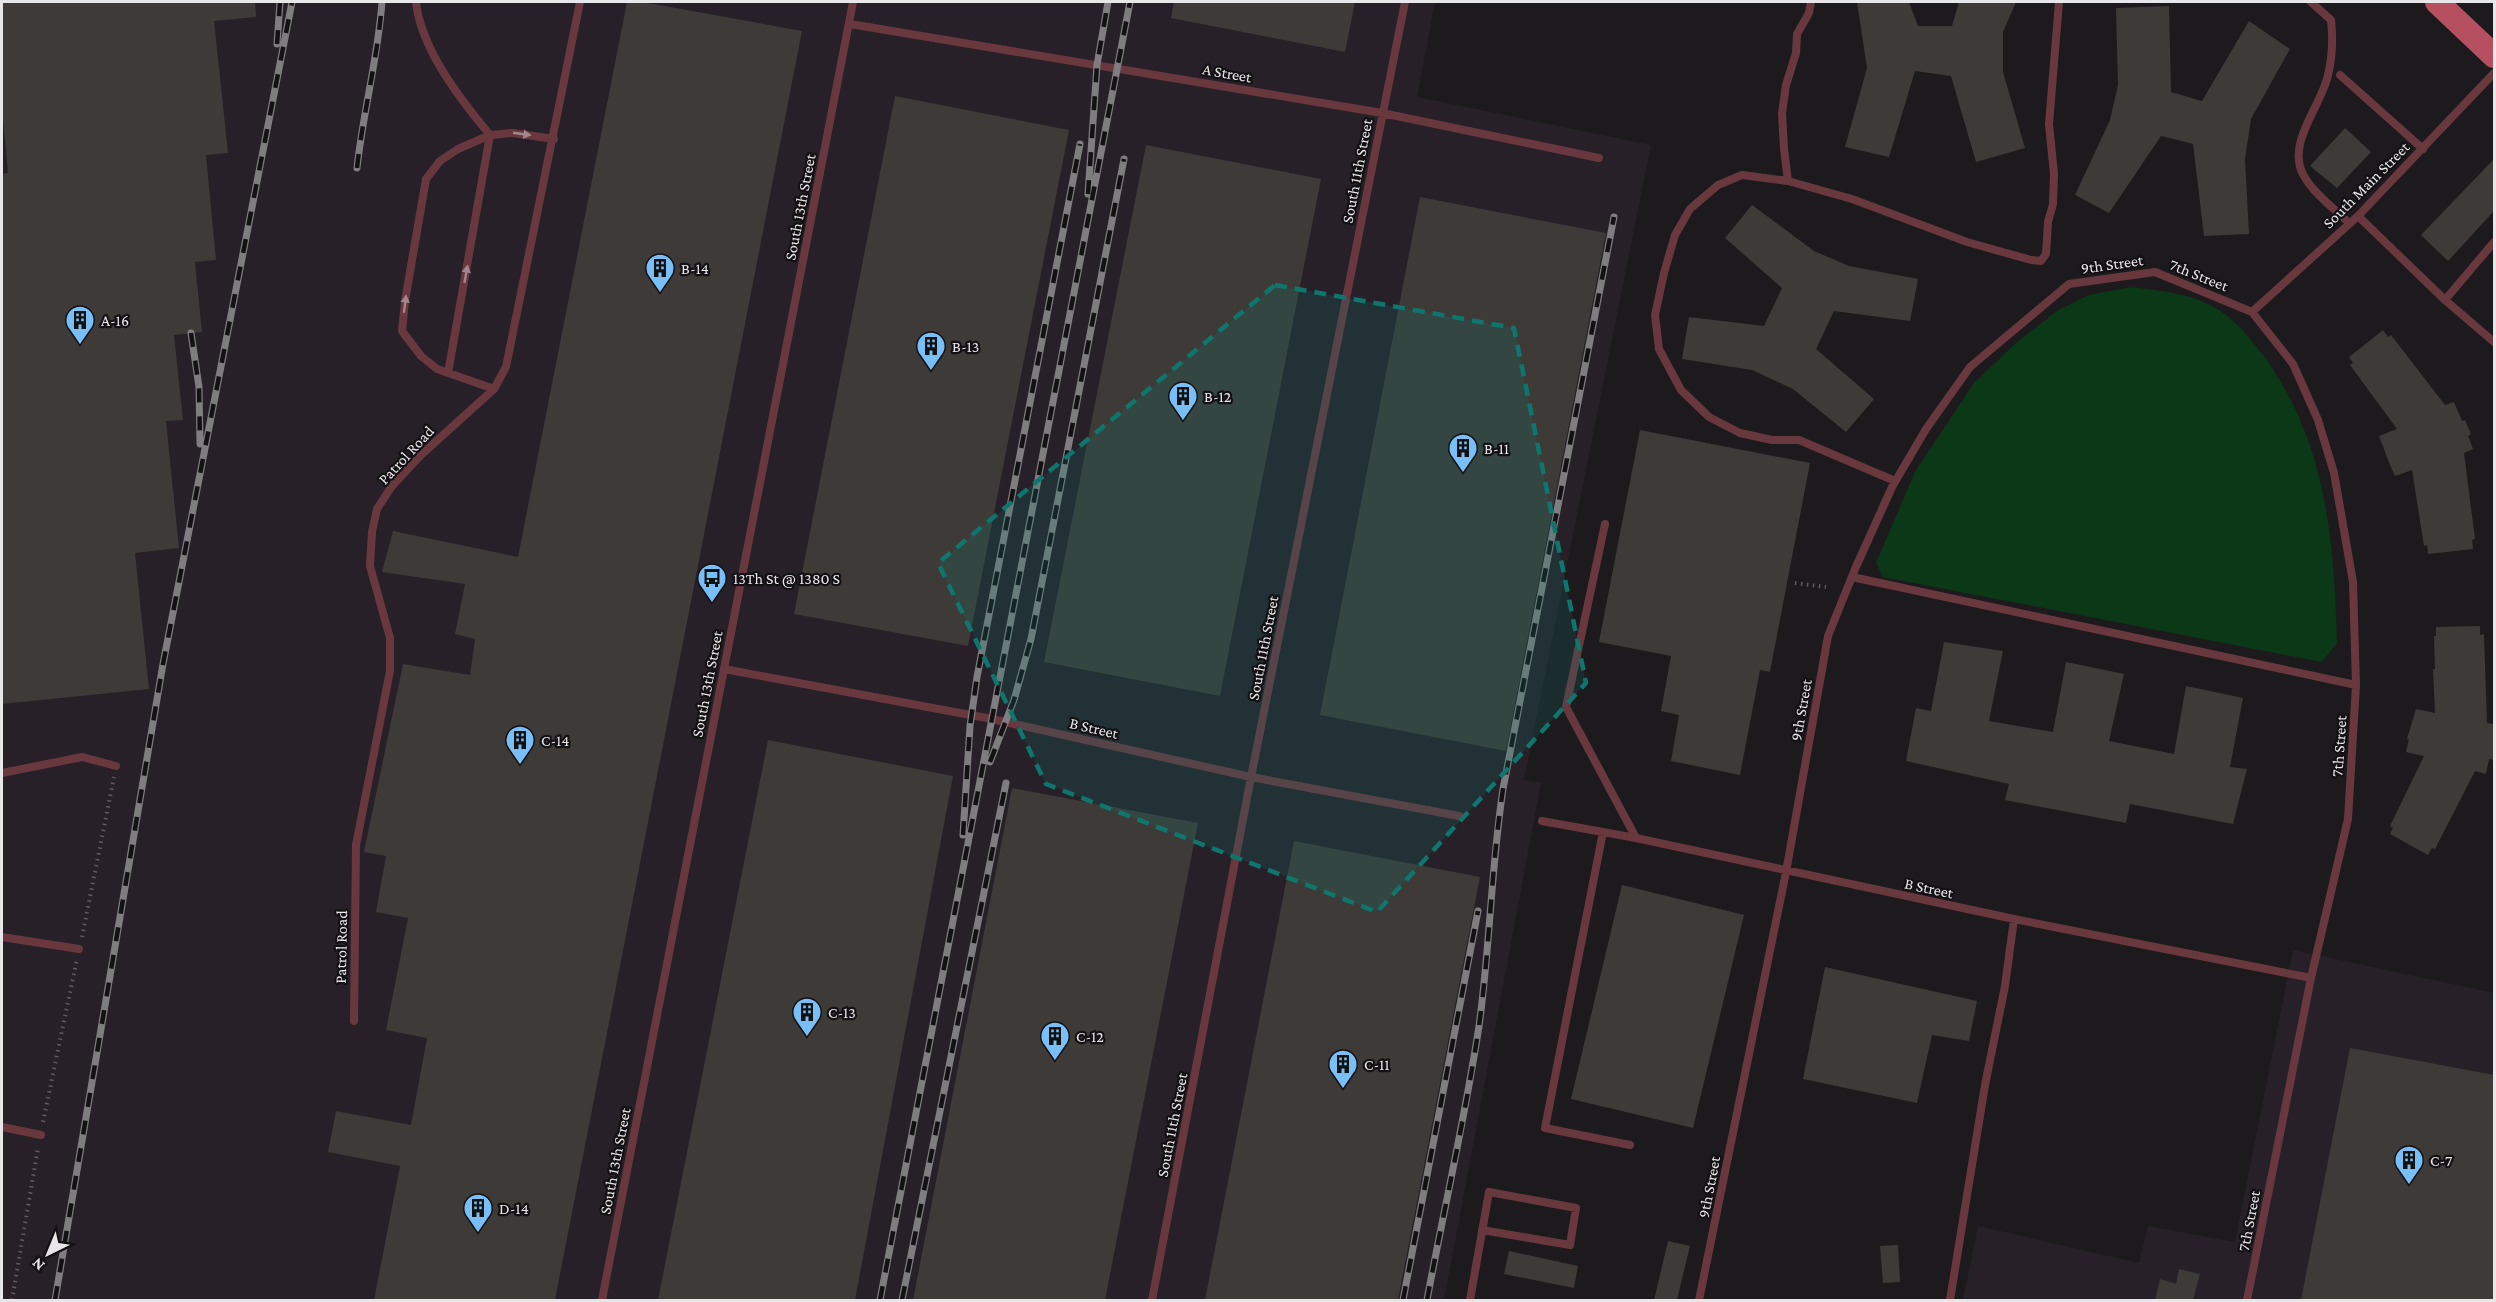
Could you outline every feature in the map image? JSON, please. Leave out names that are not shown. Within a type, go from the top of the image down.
[{"type":"main road","points":[[2437,2],[2494,56]]},
{"type":"lane","points":[[416,2],[417,15],[431,52],[490,135],[448,373]]},
{"type":"lane","name":"Patrol Road","points":[[354,1021],[356,845],[390,670],[390,638],[370,566],[372,532],[377,509],[392,486],[421,455],[494,389],[506,367],[580,2]]},
{"type":"lane","name":"South 13th Street","points":[[602,1300],[853,2]]},
{"type":"lane","name":"South 11th Street","points":[[1152,1300],[1251,777],[1405,2]]},
{"type":"lane","points":[[1788,181],[1782,113],[1786,85],[1796,53],[1797,34],[1809,13],[1811,2]]},
{"type":"lane","points":[[1895,481],[1799,440],[1772,440],[1740,433],[1709,417],[1681,390],[1659,349],[1655,315],[1675,235],[1690,209],[1718,185],[1742,175],[1788,181],[1852,199],[1967,242],[2041,261],[2046,254],[2048,222],[2054,204],[2054,174],[2049,124],[2059,5],[2066,2]]},
{"type":"lane","points":[[2311,2],[2331,20],[2333,32],[2328,77],[2301,135],[2300,169],[2305,179],[2349,223]]},
{"type":"lane","name":"A Street","points":[[850,24],[1382,113],[1599,158]]},
{"type":"lane","name":"South Main Street","points":[[2252,312],[2358,216],[2494,73]]},
{"type":"lane","points":[[2340,75],[2422,149]]},
{"type":"lane","points":[[494,389],[437,369],[421,356],[402,331],[426,179],[440,161],[458,149],[490,135],[513,133],[554,139]]},
{"type":"lane","points":[[2358,216],[2445,300],[2494,342]]},
{"type":"lane","points":[[2445,300],[2494,242]]},
{"type":"lane","name":"9th Street","points":[[1700,1300],[1786,872],[1828,636],[1851,577],[1895,481],[1926,429],[1971,367],[2069,284],[2155,272]]},
{"type":"lane","name":"7th Street","points":[[2155,272],[2252,312],[2293,364],[2318,420],[2334,473],[2353,582],[2356,685],[2348,819],[2310,978],[2247,1300]]},
{"type":"lane","points":[[1605,524],[1566,706],[1636,838]]},
{"type":"lane","points":[[1851,577],[2356,685]]},
{"type":"lane","name":"B Street","points":[[724,669],[992,719],[1251,777],[1459,816]]},
{"type":"lane","points":[[2,773],[82,757],[116,766]]},
{"type":"lane","name":"B Street","points":[[1542,821],[1636,838],[1786,872],[2310,978]]},
{"type":"lane","points":[[1603,832],[1545,1128],[1630,1145]]},
{"type":"lane","points":[[1950,1300],[1985,1085],[2005,986],[2014,919]]},
{"type":"lane","points":[[2,937],[79,949]]},
{"type":"lane","points":[[2,1127],[41,1135]]},
{"type":"lane","points":[[1470,1300],[1482,1230],[1489,1192],[1576,1208],[1570,1245],[1482,1230]]},
{"type":"path","points":[[1796,583],[1826,587]]},
{"type":"path","points":[[12,1300],[41,1135],[116,766]]},
{"type":"highlighted area","points":[[1275,285],[1514,328],[1586,683],[1377,912],[1046,784],[938,563]]},
{"type":"shaded area","points":[[2,2],[1435,2],[1417,97],[1651,145],[1524,780],[1541,783],[1444,1300],[2,1300]]},
{"type":"shaded area","points":[[2293,950],[2494,993],[2494,1300],[1963,1300],[1978,1226],[2139,1263],[2148,1226],[2235,1242]]},
{"type":"green space","points":[[2131,287],[2187,296],[2219,310],[2250,339],[2266,359],[2286,392],[2302,425],[2314,460],[2329,531],[2337,643],[2322,662],[1883,577],[1876,563],[1915,472],[1974,383],[2016,343],[2057,311],[2089,295]]},
{"type":"building","name":"A-16","points":[[2,2],[255,2],[256,17],[214,21],[228,153],[206,155],[216,260],[195,262],[202,332],[174,335],[183,420],[166,421],[179,548],[135,553],[149,689],[2,704],[2,174],[8,173],[2,109]]},
{"type":"building","points":[[627,2],[643,2],[802,31],[555,1300],[374,1300],[400,1166],[328,1152],[336,1111],[411,1125],[427,1038],[386,1030],[408,918],[376,912],[386,856],[364,852],[403,664],[470,675],[475,639],[455,634],[465,584],[382,572],[393,531],[518,557]]},
{"type":"building","points":[[1174,2],[1355,2],[1345,52],[1171,18]]},
{"type":"building","points":[[1857,2],[1909,2],[1918,26],[1952,26],[1959,2],[2016,2],[2003,32],[2003,72],[2025,148],[1976,162],[1951,76],[1915,71],[1889,157],[1845,147],[1867,68]]},
{"type":"building","points":[[2169,6],[2171,92],[2202,101],[2249,21],[2290,49],[2251,119],[2245,159],[2249,234],[2204,236],[2193,144],[2161,136],[2109,213],[2075,195],[2110,120],[2118,85],[2116,8]]},
{"type":"building","name":"B-13","points":[[895,96],[1069,130],[968,646],[794,614]]},
{"type":"building","points":[[2345,128],[2371,152],[2337,188],[2310,166]]},
{"type":"building","name":"B-12","points":[[1146,145],[1321,179],[1220,696],[1044,662]]},
{"type":"building","points":[[2494,159],[2494,211],[2448,261],[2421,235]]},
{"type":"building","name":"B-11","points":[[1420,197],[1606,233],[1506,751],[1320,715]]},
{"type":"building","points":[[1752,205],[1814,251],[1849,266],[1918,279],[1910,321],[1834,311],[1816,349],[1874,399],[1846,432],[1793,389],[1752,370],[1682,359],[1689,317],[1764,326],[1782,288],[1725,238]]},
{"type":"building","points":[[2383,330],[2388,337],[2391,335],[2445,405],[2454,402],[2462,421],[2465,420],[2471,434],[2468,436],[2473,449],[2464,453],[2475,539],[2472,540],[2473,549],[2428,554],[2427,545],[2424,546],[2412,470],[2395,476],[2390,465],[2379,436],[2397,429],[2350,365],[2353,363],[2349,357]]},
{"type":"building","points":[[1640,430],[1810,463],[1770,672],[1760,670],[1740,775],[1671,761],[1679,715],[1661,711],[1671,656],[1599,642]]},
{"type":"building","points":[[2480,626],[2480,635],[2484,634],[2487,723],[2494,724],[2494,760],[2489,759],[2486,774],[2475,771],[2435,849],[2432,848],[2428,855],[2390,834],[2393,828],[2390,826],[2424,756],[2406,752],[2409,739],[2407,739],[2416,709],[2435,713],[2433,669],[2435,669],[2436,627]]},
{"type":"building","points":[[1944,642],[2003,651],[1989,721],[2053,732],[2066,662],[2124,674],[2109,741],[2174,754],[2186,686],[2243,698],[2230,767],[2247,769],[2233,824],[2130,804],[2126,823],[2005,800],[2009,784],[1906,761],[1916,708],[1931,711]]},
{"type":"building","name":"C-13","points":[[768,740],[953,776],[855,1300],[658,1300]]},
{"type":"building","name":"C-12","points":[[1012,788],[1198,823],[1105,1300],[913,1300]]},
{"type":"building","name":"C-11","points":[[1294,841],[1480,877],[1398,1300],[1205,1300]]},
{"type":"building","points":[[1622,885],[1744,915],[1693,1128],[1571,1099]]},
{"type":"building","points":[[1825,967],[1977,1001],[1969,1041],[1932,1035],[1917,1103],[1803,1079]]},
{"type":"building","name":"C-7","points":[[2350,1048],[2494,1075],[2494,1300],[2301,1300]]},
{"type":"building","points":[[1668,1241],[1690,1246],[1677,1300],[1654,1300]]},
{"type":"building","points":[[1898,1245],[1900,1282],[1883,1283],[1880,1246]]},
{"type":"building","points":[[1509,1251],[1578,1266],[1574,1288],[1504,1274]]},
{"type":"building","points":[[2179,1269],[2200,1274],[2193,1300],[2155,1300],[2160,1279],[2176,1284]]},
{"type":"railway","points":[[277,44],[280,2]]},
{"type":"railway","points":[[55,1300],[163,664],[292,2]]},
{"type":"railway","points":[[357,168],[382,2]]},
{"type":"railway","points":[[1088,194],[1097,65],[1108,2]]},
{"type":"railway","points":[[880,1300],[1130,2]]},
{"type":"railway","points":[[963,835],[970,726],[977,677],[1080,144]]},
{"type":"railway","points":[[990,762],[1014,700],[1031,639],[1124,159]]},
{"type":"railway","points":[[1427,1300],[1479,1026],[1503,789],[1614,217]]},
{"type":"railway","points":[[191,333],[199,387],[200,444]]},
{"type":"railway","points":[[902,1300],[1006,783]]},
{"type":"railway","points":[[1403,1300],[1478,911]]},
{"type":"place","name":"B-14","points":[[660,294]]},
{"type":"place","name":"A-16","points":[[80,346]]},
{"type":"place","name":"B-13","points":[[931,372]]},
{"type":"place","name":"B-12","points":[[1183,422]]},
{"type":"place","name":"B-11","points":[[1463,474]]},
{"type":"place","name":"13Th St @ 1380 S","points":[[712,604]]},
{"type":"place","name":"C-14","points":[[520,766]]},
{"type":"place","name":"C-13","points":[[807,1038]]},
{"type":"place","name":"C-12","points":[[1055,1062]]},
{"type":"place","name":"C-11","points":[[1343,1090]]},
{"type":"place","name":"C-7","points":[[2409,1186]]},
{"type":"place","name":"D-14","points":[[478,1234]]}]
